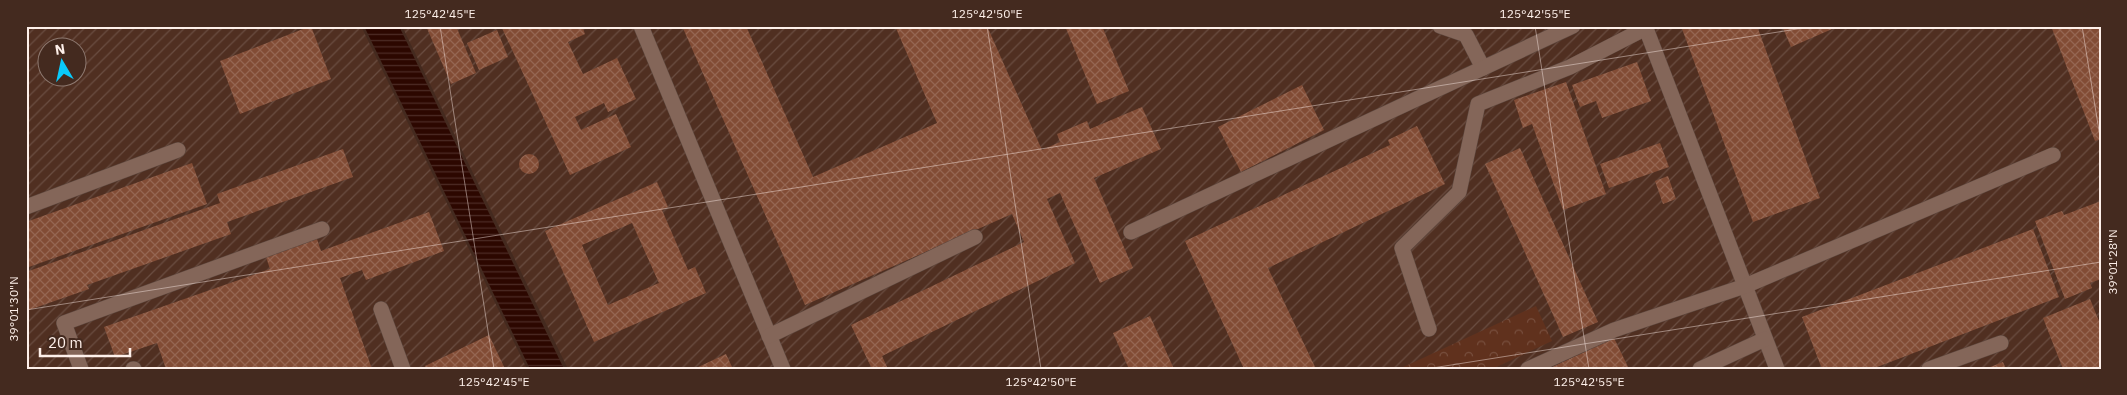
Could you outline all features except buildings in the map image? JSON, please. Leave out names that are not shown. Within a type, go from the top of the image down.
[{"type":"street","points":[[640,26],[783,369]]},
{"type":"street","points":[[1440,26],[1466,35],[1483,68]]},
{"type":"street","points":[[1131,232],[1573,26]]},
{"type":"street","points":[[1429,329],[1402,248],[1459,192],[1478,104],[1570,67],[1645,27],[1777,369]]},
{"type":"street","points":[[26,207],[178,150]]},
{"type":"street","points":[[1528,369],[1614,330],[1745,286],[2053,155]]},
{"type":"street","points":[[81,369],[64,323],[322,230]]},
{"type":"street","points":[[769,336],[975,237]]},
{"type":"street","points":[[381,309],[403,369]]},
{"type":"street","points":[[1700,369],[1765,340]]},
{"type":"street","points":[[1929,369],[2001,343]]},
{"type":"shaded area","points":[[26,26],[361,26],[527,369],[26,369]]},
{"type":"shaded area","points":[[364,26],[399,26],[564,369],[530,369]]},
{"type":"shaded area","points":[[402,26],[2101,26],[2101,369],[568,369]]},
{"type":"green space","points":[[1536,306],[1552,341],[1492,369],[1399,369]]}]
